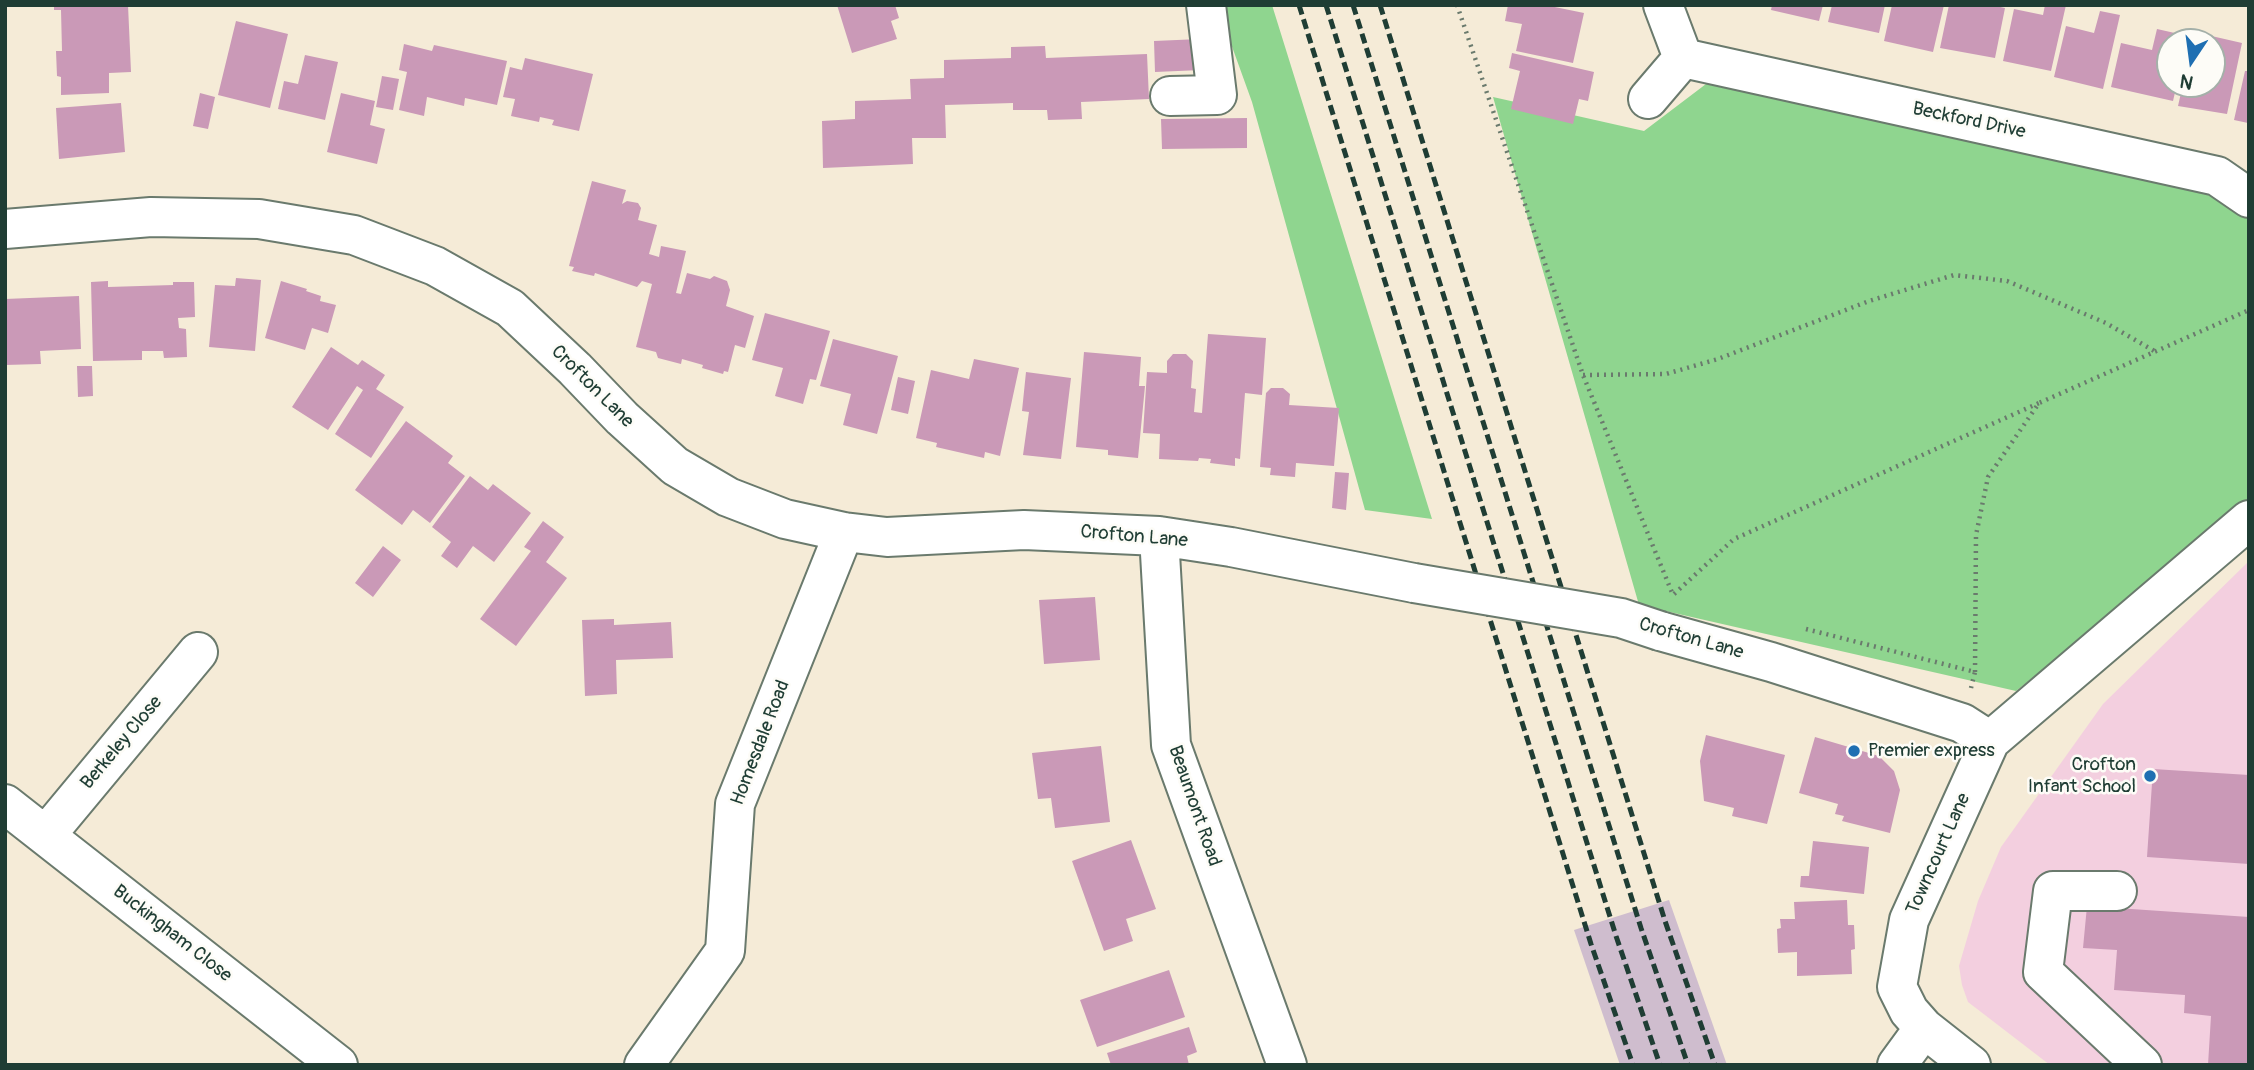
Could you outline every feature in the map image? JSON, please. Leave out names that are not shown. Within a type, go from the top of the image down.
[{"type":"street","points":[[1170,96],[1217,95],[1206,5]]},
{"type":"street","points":[[1648,99],[1683,58],[1663,5]]},
{"type":"street","name":"Beckford Drive","points":[[1683,58],[2217,176],[2249,198]]},
{"type":"street","name":"Crofton Lane","points":[[5,229],[151,217],[259,219],[354,235],[435,267],[510,308],[675,466],[727,497],[785,519],[844,532],[887,537],[1024,530],[1159,536],[1620,618],[1962,723],[1990,741]]},
{"type":"street","points":[[1990,741],[2249,520]]},
{"type":"street","name":"Homesdale Road","points":[[643,1065],[725,951],[735,804],[844,532]]},
{"type":"street","name":"Beaumont Road","points":[[1159,536],[1171,744],[1287,1065]]},
{"type":"street","name":"Berkeley Close","points":[[46,835],[198,652]]},
{"type":"street","name":"Towncourt Lane","points":[[1971,1065],[1924,1028],[1909,1011],[1897,987],[1909,920],[1990,741]]},
{"type":"street","name":"Buckingham Close","points":[[5,804],[338,1065]]},
{"type":"street","points":[[2118,891],[2053,891],[2043,971],[2142,1065]]},
{"type":"street","points":[[1897,1065],[1924,1028]]},
{"type":"path","points":[[1457,5],[1583,375],[1673,595],[1734,539],[2249,310]]},
{"type":"path","points":[[1583,375],[1666,374],[1718,359],[1869,301],[1954,275],[2007,281],[2106,323],[2156,352]]},
{"type":"path","points":[[1975,672],[1976,535],[1988,477],[2039,403]]},
{"type":"shaded area","name":"Crofton Infant School","points":[[2249,561],[2249,1065],[2050,1065],[1968,1002],[1959,966],[1978,901],[2001,847],[2103,704]]},
{"type":"shaded area","points":[[1669,900],[1727,1065],[1620,1065],[1574,930]]},
{"type":"green space","points":[[1217,5],[1272,5],[1432,519],[1365,510],[1252,102]]},
{"type":"green space","points":[[1706,84],[2208,191],[2249,218],[2249,504],[2016,691],[1639,605],[1493,97],[1644,131]]},
{"type":"building","points":[[54,5],[128,5],[131,72],[109,73],[109,93],[61,95],[56,51],[62,51],[61,10],[54,10]]},
{"type":"building","points":[[837,5],[895,5],[899,18],[891,21],[897,39],[852,53]]},
{"type":"building","points":[[1508,5],[1545,5],[1584,13],[1573,63],[1516,51],[1522,24],[1505,21]]},
{"type":"building","points":[[1772,5],[1823,5],[1819,21],[1771,10]]},
{"type":"building","points":[[1832,5],[1885,5],[1879,33],[1828,22]]},
{"type":"building","points":[[1892,5],[1944,5],[1933,52],[1884,41]]},
{"type":"building","points":[[1949,5],[1991,5],[2005,8],[1995,58],[1940,48]]},
{"type":"building","points":[[2045,5],[2066,5],[2051,71],[2003,61],[2014,9],[2043,15]]},
{"type":"building","points":[[2100,11],[2120,15],[2103,89],[2054,77],[2066,26],[2094,33]]},
{"type":"building","points":[[236,21],[288,34],[270,108],[218,95]]},
{"type":"building","points":[[2156,33],[2156,97],[2111,87],[2121,43],[2152,50]]},
{"type":"building","points":[[1200,39],[1201,70],[1155,72],[1154,41]]},
{"type":"building","points":[[2226,39],[2242,43],[2227,114],[2178,106],[2180,98],[2226,98]]},
{"type":"building","points":[[404,44],[432,51],[434,45],[507,61],[497,105],[465,98],[464,106],[427,97],[424,116],[399,110],[407,72],[399,70]]},
{"type":"building","points":[[1045,46],[1046,58],[1147,54],[1149,99],[1081,102],[1082,119],[1048,120],[1047,110],[1013,110],[1013,103],[945,105],[946,138],[912,138],[913,164],[823,168],[822,121],[855,119],[855,101],[911,99],[910,79],[944,78],[944,60],[1011,58],[1011,47]]},
{"type":"building","points":[[1512,53],[1594,72],[1588,101],[1579,99],[1573,124],[1511,109],[1520,71],[1509,68]]},
{"type":"building","points":[[305,55],[338,62],[325,120],[278,109],[284,81],[298,84]]},
{"type":"building","points":[[525,58],[593,74],[579,131],[552,125],[554,120],[540,117],[539,122],[511,116],[515,99],[503,97],[510,67],[522,70]]},
{"type":"building","points":[[2245,71],[2249,71],[2248,123],[2234,120]]},
{"type":"building","points":[[382,76],[399,79],[393,110],[376,107]]},
{"type":"building","points":[[200,93],[215,97],[208,129],[193,126]]},
{"type":"building","points":[[341,93],[375,101],[370,125],[385,129],[377,164],[327,152]]},
{"type":"building","points":[[121,103],[125,152],[59,159],[56,108]]},
{"type":"building","points":[[1247,118],[1247,148],[1162,149],[1161,119]]},
{"type":"building","points":[[592,181],[626,190],[622,204],[627,201],[638,203],[641,208],[638,220],[657,225],[649,254],[659,257],[661,246],[686,251],[676,293],[681,294],[687,273],[710,279],[714,276],[727,281],[730,290],[726,306],[754,316],[745,348],[735,345],[728,372],[724,371],[723,374],[682,359],[681,364],[658,358],[656,352],[636,347],[652,284],[642,281],[637,287],[595,273],[594,276],[572,271],[574,267],[569,266]]},
{"type":"building","points":[[236,278],[261,280],[255,351],[209,347],[215,285],[235,286]]},
{"type":"building","points":[[108,281],[108,287],[194,282],[195,317],[178,318],[179,328],[186,329],[187,357],[164,358],[163,351],[142,351],[142,360],[93,361],[91,282]]},
{"type":"building","points":[[281,281],[307,289],[306,291],[321,296],[320,301],[336,305],[328,333],[312,328],[305,350],[265,338]]},
{"type":"building","points":[[79,296],[81,349],[40,351],[41,364],[5,365],[5,299]]},
{"type":"building","points":[[765,313],[830,331],[816,380],[810,379],[803,404],[775,396],[783,368],[752,360]]},
{"type":"building","points":[[1208,334],[1266,338],[1262,395],[1245,393],[1240,459],[1235,458],[1235,466],[1210,463],[1211,459],[1159,459],[1160,434],[1143,433],[1147,372],[1167,373],[1167,361],[1173,354],[1186,354],[1193,361],[1191,388],[1196,389],[1194,412],[1202,413]]},
{"type":"building","points":[[833,339],[898,356],[877,434],[843,425],[851,394],[820,386]]},
{"type":"building","points":[[331,347],[358,365],[362,360],[385,375],[376,389],[404,407],[371,458],[335,434],[363,390],[357,386],[328,430],[292,407]]},
{"type":"building","points":[[1084,352],[1141,357],[1139,386],[1145,386],[1138,458],[1108,455],[1108,450],[1076,447]]},
{"type":"building","points":[[974,359],[1019,368],[1000,456],[985,452],[984,458],[936,447],[937,443],[916,438],[931,370],[969,379]]},
{"type":"building","points":[[77,366],[92,366],[93,396],[78,397]]},
{"type":"building","points":[[1026,372],[1071,378],[1061,459],[1023,455],[1029,412],[1022,411]]},
{"type":"building","points":[[898,377],[915,381],[908,414],[891,410]]},
{"type":"building","points":[[1271,388],[1283,388],[1290,394],[1289,405],[1339,408],[1334,466],[1296,463],[1295,477],[1270,475],[1271,468],[1260,467],[1266,393]]},
{"type":"building","points":[[406,421],[453,456],[448,463],[465,476],[430,523],[413,510],[402,525],[355,490]]},
{"type":"building","points":[[1335,472],[1349,473],[1346,510],[1332,508]]},
{"type":"building","points":[[470,476],[488,490],[493,484],[531,513],[494,562],[473,546],[457,568],[441,556],[451,542],[432,527]]},
{"type":"building","points":[[543,521],[564,537],[546,562],[567,578],[516,646],[480,619],[531,551],[524,547]]},
{"type":"building","points":[[383,546],[401,560],[373,597],[355,583]]},
{"type":"building","points":[[1095,597],[1100,660],[1044,664],[1039,600]]},
{"type":"building","points":[[614,619],[614,625],[671,622],[673,658],[616,660],[617,694],[585,696],[582,620]]},
{"type":"building","points":[[1706,735],[1785,755],[1767,824],[1732,816],[1734,808],[1704,801],[1700,761]]},
{"type":"building","points":[[1815,737],[1879,756],[1894,771],[1900,790],[1890,833],[1842,821],[1844,816],[1835,814],[1838,804],[1799,793]]},
{"type":"building","points":[[1101,746],[1110,822],[1055,828],[1051,798],[1038,799],[1032,753]]},
{"type":"building","points":[[2153,769],[2249,775],[2249,864],[2147,857]]},
{"type":"building","points":[[1131,840],[1156,909],[1126,919],[1133,941],[1104,951],[1072,861]]},
{"type":"building","points":[[1813,841],[1869,847],[1864,894],[1800,887],[1801,876],[1809,876]]},
{"type":"building","points":[[1847,900],[1848,925],[1854,925],[1852,974],[1797,976],[1797,952],[1778,953],[1777,929],[1781,928],[1780,919],[1795,919],[1794,902]]},
{"type":"building","points":[[2087,906],[2249,917],[2249,1065],[2208,1065],[2211,1016],[2184,1013],[2185,995],[2114,990],[2117,950],[2083,948]]},
{"type":"building","points":[[1169,970],[1185,1017],[1097,1047],[1080,1000]]},
{"type":"building","points":[[1189,1027],[1197,1052],[1187,1056],[1189,1065],[1111,1065],[1107,1053]]},
{"type":"railway","points":[[1299,5],[1591,944],[1633,1065]]},
{"type":"railway","points":[[1326,5],[1616,936],[1660,1065]]},
{"type":"railway","points":[[1353,5],[1641,928],[1688,1065]]},
{"type":"railway","points":[[1380,5],[1665,921],[1715,1065]]},
{"type":"place","name":"Premier express","points":[[1854,751]]},
{"type":"place","name":"Crofton Infant School","points":[[2150,776]]}]
